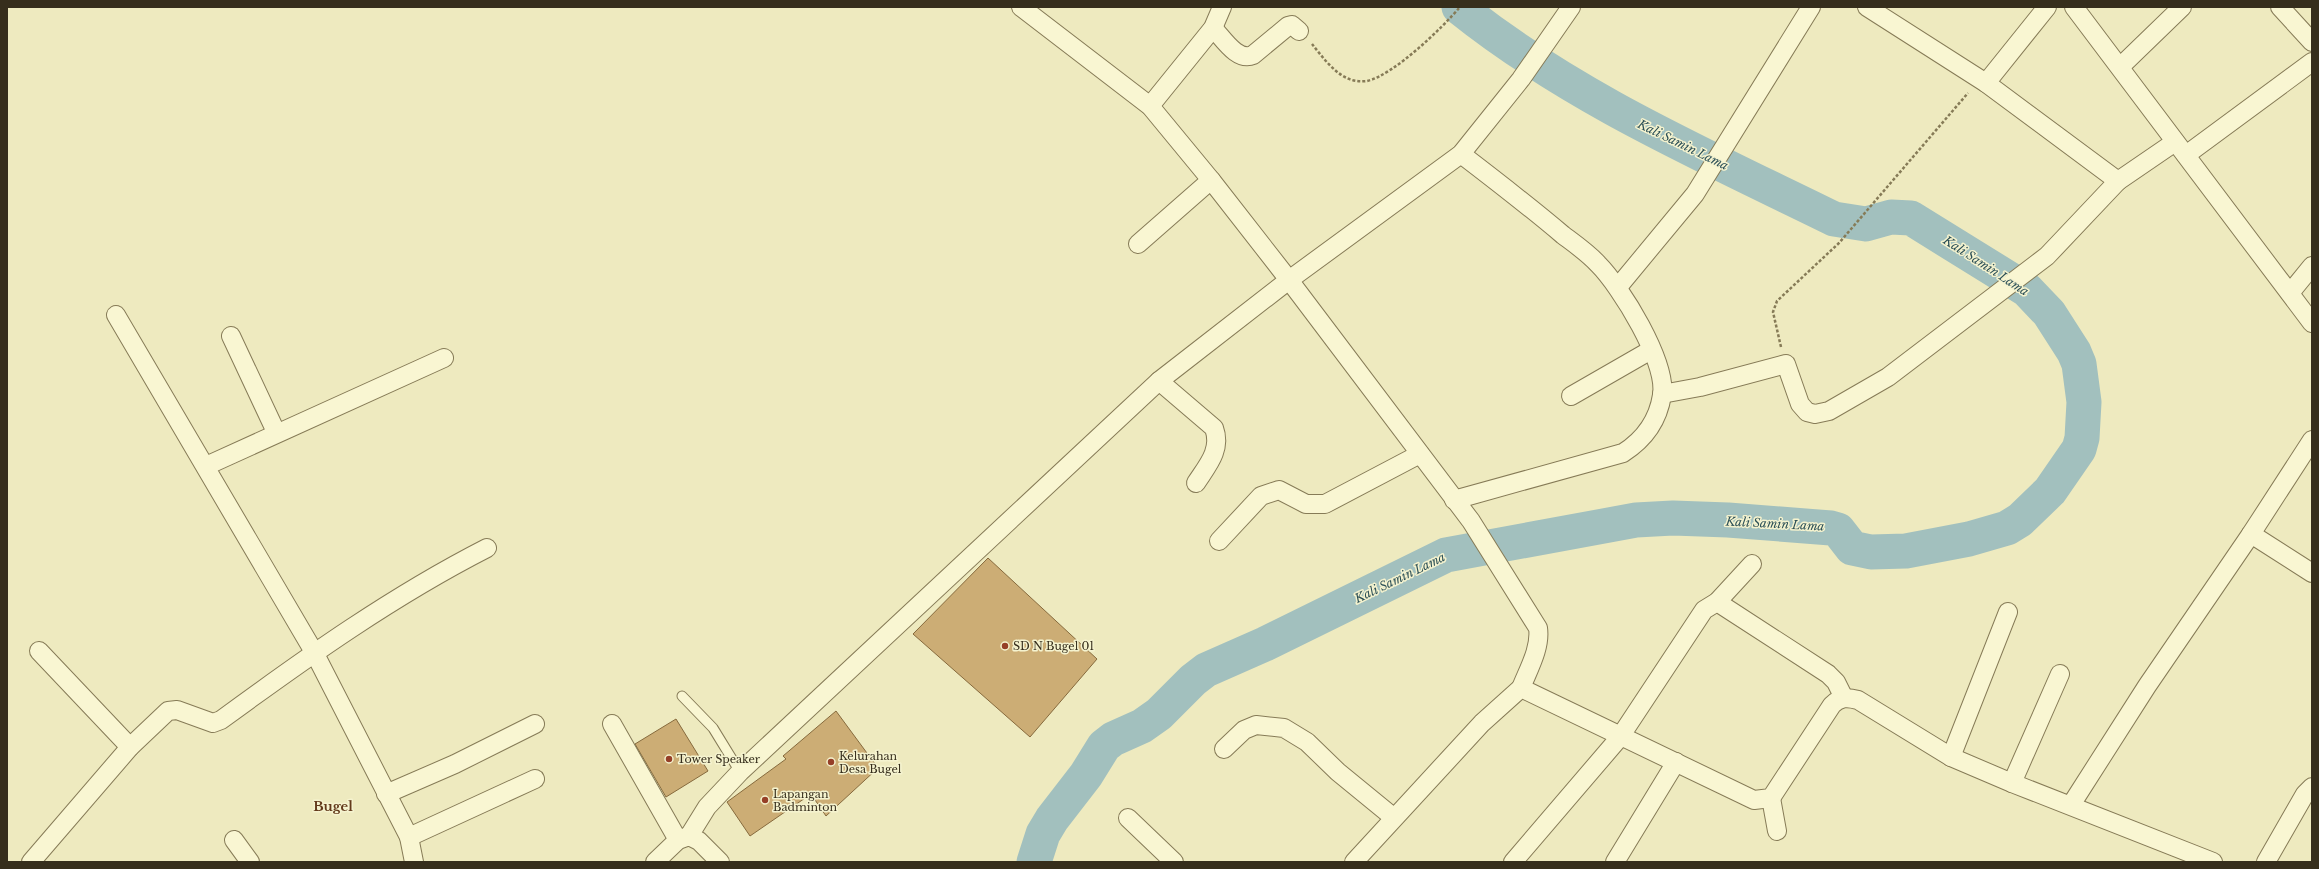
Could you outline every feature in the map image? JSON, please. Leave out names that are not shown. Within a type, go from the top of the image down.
[{"type":"street","points":[[1021,7],[1150,106],[1211,180],[1289,280],[1420,454],[1475,528],[1538,628],[1539,636],[1536,647],[1521,688],[1482,723],[1393,817],[1354,862]]},
{"type":"street","points":[[1150,106],[1213,28],[1222,7]]},
{"type":"street","points":[[655,862],[684,838],[707,807],[740,772],[1159,381],[1289,280],[1461,154],[1521,79],[1571,7]]},
{"type":"street","points":[[1618,287],[1696,194],[1811,7]]},
{"type":"street","points":[[1868,7],[1983,81],[2118,181]]},
{"type":"street","points":[[1983,81],[2047,7]]},
{"type":"street","points":[[2074,7],[2312,323]]},
{"type":"street","points":[[2120,67],[2182,7]]},
{"type":"street","points":[[2280,7],[2312,42]]},
{"type":"street","points":[[1213,28],[1238,54],[1246,57],[1253,55],[1288,26],[1292,25],[1299,31]]},
{"type":"street","points":[[2186,155],[2312,62]]},
{"type":"street","points":[[1662,394],[1700,387],[1786,364],[1800,404],[1807,412],[1815,414],[1829,411],[1888,377],[2047,256],[2118,181],[2175,142]]},
{"type":"street","points":[[1454,500],[1623,453],[1639,443],[1648,432],[1657,415],[1662,394],[1660,377],[1638,319],[1618,287],[1598,263],[1461,154]]},
{"type":"street","points":[[1138,244],[1211,180]]},
{"type":"street","points":[[2290,293],[2312,266]]},
{"type":"street","points":[[116,315],[314,652],[409,837],[414,862]]},
{"type":"street","points":[[231,336],[276,432]]},
{"type":"street","points":[[1571,396],[1651,350]]},
{"type":"street","points":[[206,466],[276,432],[444,358]]},
{"type":"street","points":[[1159,381],[1214,428],[1217,436],[1214,455],[1196,483]]},
{"type":"street","points":[[2071,805],[2147,686],[2251,534],[2312,440]]},
{"type":"street","points":[[1219,541],[1261,496],[1270,492],[1279,490],[1306,504],[1325,504],[1420,454]]},
{"type":"street","points":[[2251,534],[2312,573]]},
{"type":"street","points":[[31,862],[130,747],[168,711],[177,710],[213,724],[222,720],[314,652],[443,571],[487,548]]},
{"type":"street","points":[[1513,862],[1620,737],[1704,610],[1717,602],[1752,564]]},
{"type":"street","points":[[1717,602],[1828,674],[1836,682],[1844,698]]},
{"type":"street","points":[[1951,757],[2008,612]]},
{"type":"street","points":[[39,651],[130,747]]},
{"type":"street","points":[[2012,783],[2060,674]]},
{"type":"street","points":[[1521,688],[1620,737],[1676,762],[1754,800],[1771,798]]},
{"type":"street","points":[[1778,831],[1771,798],[1832,706],[1837,700],[1844,698],[1858,700],[1951,757],[2012,783],[2213,862]]},
{"type":"street","points":[[386,794],[449,767],[535,724]]},
{"type":"street","points":[[612,724],[684,838],[699,841],[720,862]]},
{"type":"street","points":[[1224,749],[1244,730],[1256,725],[1284,728],[1307,742],[1338,772],[1393,817]]},
{"type":"street","points":[[1615,862],[1676,762]]},
{"type":"street","points":[[409,837],[534,779]]},
{"type":"street","points":[[2266,862],[2305,794],[2312,786]]},
{"type":"street","points":[[1128,818],[1174,862]]},
{"type":"street","points":[[234,840],[250,862]]},
{"type":"lane","points":[[682,696],[713,728],[740,772]]},
{"type":"path","points":[[1299,31],[1330,65],[1345,78],[1357,81],[1368,80],[1384,73],[1422,45],[1460,7]]},
{"type":"path","points":[[1786,364],[1772,312],[1775,304],[1839,243],[1983,81]]},
{"type":"building","name":"SD N Bugel 01","points":[[988,558],[1097,659],[1030,737],[913,634]]},
{"type":"building","name":"Kelurahan Desa Bugel","points":[[836,711],[878,768],[826,816],[811,794],[750,836],[727,802],[786,759],[783,756]]},
{"type":"building","name":"Tower Speaker","points":[[676,719],[708,771],[666,797],[635,744]]},
{"type":"waterway","name":"Kali Samin Lama","points":[[1034,862],[1043,834],[1052,819],[1086,775],[1104,746],[1113,739],[1142,726],[1159,714],[1193,680],[1206,670],[1265,644],[1446,555],[1636,520],[1673,518],[1728,520],[1831,528],[1838,530],[1852,548],[1871,552],[1906,551],[1969,539],[2007,528],[2020,520],[2050,491],[2079,449],[2082,438],[2084,402],[2079,364],[2074,352],[2049,313],[2027,290],[1911,218],[1891,217],[1866,224],[1834,219],[1689,148],[1593,97],[1547,69],[1502,39],[1459,7]]},
{"type":"place","name":"SD N Bugel 01","points":[[1005,646]]},
{"type":"place","name":"Tower Speaker","points":[[669,759]]},
{"type":"place","name":"Kelurahan Desa Bugel","points":[[831,762]]},
{"type":"place","name":"Lapangan Badminton","points":[[765,800]]},
{"type":"district","name":"Bugel","points":[[333,806]]}]
